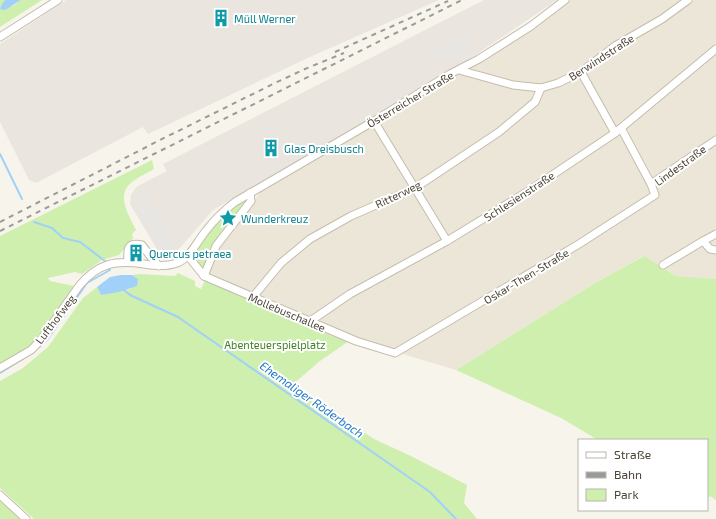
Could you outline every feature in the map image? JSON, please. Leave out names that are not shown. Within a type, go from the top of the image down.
[{"type":"street","points":[[0,37],[58,0]]},
{"type":"street","name":"Österreicher Straße","points":[[86,278],[96,269],[116,262],[159,266],[167,266],[178,263],[188,256],[222,211],[532,26],[565,0]]},
{"type":"street","name":"Berwindstraße","points":[[459,70],[513,85],[541,88],[558,83],[581,72],[615,46],[662,19],[688,0]]},
{"type":"street","name":"Schlesienstraße","points":[[309,322],[350,294],[447,241],[530,190],[618,130],[716,49]]},
{"type":"street","points":[[581,72],[651,184]]},
{"type":"street","name":"Ritterweg","points":[[253,297],[280,263],[310,239],[351,216],[415,188],[499,132],[535,102],[541,88]]},
{"type":"street","points":[[374,121],[447,241]]},
{"type":"street","name":"Lindestraße","points":[[655,194],[651,184],[716,140]]},
{"type":"street","points":[[204,276],[216,246],[252,201],[250,193]]},
{"type":"street","name":"Oskar-Then-Straße","points":[[395,353],[578,244],[655,194]]},
{"type":"street","points":[[663,264],[716,234]]},
{"type":"street","points":[[703,241],[710,249],[716,250]]},
{"type":"street","points":[[128,262],[128,249],[130,245],[135,244],[142,245],[159,266]]},
{"type":"street","name":"Mollebuschallee","points":[[188,256],[204,276],[356,341],[395,353]]},
{"type":"street","name":"Lufthofweg","points":[[0,368],[30,350],[40,342],[86,278]]},
{"type":"street","points":[[0,495],[26,519]]},
{"type":"shaded area","points":[[66,0],[439,0],[312,56],[148,134],[143,127],[36,183],[29,180],[0,122],[0,44]]},
{"type":"shaded area","points":[[484,0],[557,0],[471,58],[374,118],[213,210],[179,249],[171,255],[164,256],[160,254],[130,204],[131,195],[136,187],[167,171],[163,164]]},
{"type":"shaded area","points":[[562,0],[716,0],[716,279],[676,276],[643,256],[595,283],[456,370],[403,354],[395,356],[332,336],[205,280],[218,248],[262,190],[446,82]]},
{"type":"shaded area","points":[[465,33],[471,46],[440,63],[433,49]]},
{"type":"shaded area","points":[[147,197],[176,247],[163,254],[134,205]]},
{"type":"green space","points":[[0,0],[5,0],[2,4],[13,6],[21,0],[42,0],[0,27]]},
{"type":"green space","points":[[152,160],[154,169],[132,182],[124,193],[127,212],[136,230],[132,234],[133,238],[119,255],[102,260],[82,274],[75,272],[48,278],[50,281],[74,286],[35,342],[0,365],[0,236]]},
{"type":"green space","points":[[246,199],[248,201],[202,271],[195,255],[205,239],[223,217]]},
{"type":"green space","points":[[134,247],[141,249],[143,259],[132,257],[131,252]]},
{"type":"green space","points":[[644,256],[676,276],[716,279],[716,500],[710,496],[708,498],[708,439],[596,439],[561,418],[456,370],[595,283]]},
{"type":"green space","name":"Abenteuerspielplatz","points":[[178,273],[195,281],[195,286],[201,289],[205,280],[332,336],[349,341],[320,361],[292,385],[374,439],[467,485],[464,503],[477,519],[34,519],[0,488],[0,381],[23,368],[48,347],[83,298],[97,287],[101,295],[130,289],[138,279],[132,275],[175,276]]},
{"type":"green space","points":[[0,501],[22,519],[0,519]]},
{"type":"water","points":[[5,0],[21,0],[5,10],[0,9]]},
{"type":"water","points":[[132,275],[138,279],[137,286],[119,292],[101,295],[97,287],[110,277]]},
{"type":"waterway","points":[[0,154],[22,199]]},
{"type":"waterway","points":[[34,222],[52,228],[63,238],[80,242],[105,261]]},
{"type":"waterway","points":[[39,347],[47,340],[87,283],[110,270],[109,269]]},
{"type":"waterway","name":"Ehemaliger Röderbach","points":[[124,290],[130,295],[178,317],[430,492],[456,519]]},
{"type":"waterway","points":[[0,373],[29,355]]},
{"type":"railway","points":[[0,231],[462,0]]},
{"type":"railway","points":[[335,52],[448,1]]},
{"type":"railway","points":[[0,222],[275,83],[344,53]]},
{"type":"place","name":"Müll Werner","points":[[221,18]]},
{"type":"place","name":"Glas Dreisbusch","points":[[271,148]]},
{"type":"place","name":"Wunderkreuz","points":[[228,218]]},
{"type":"place","name":"Quercus petraea","points":[[136,253]]}]
